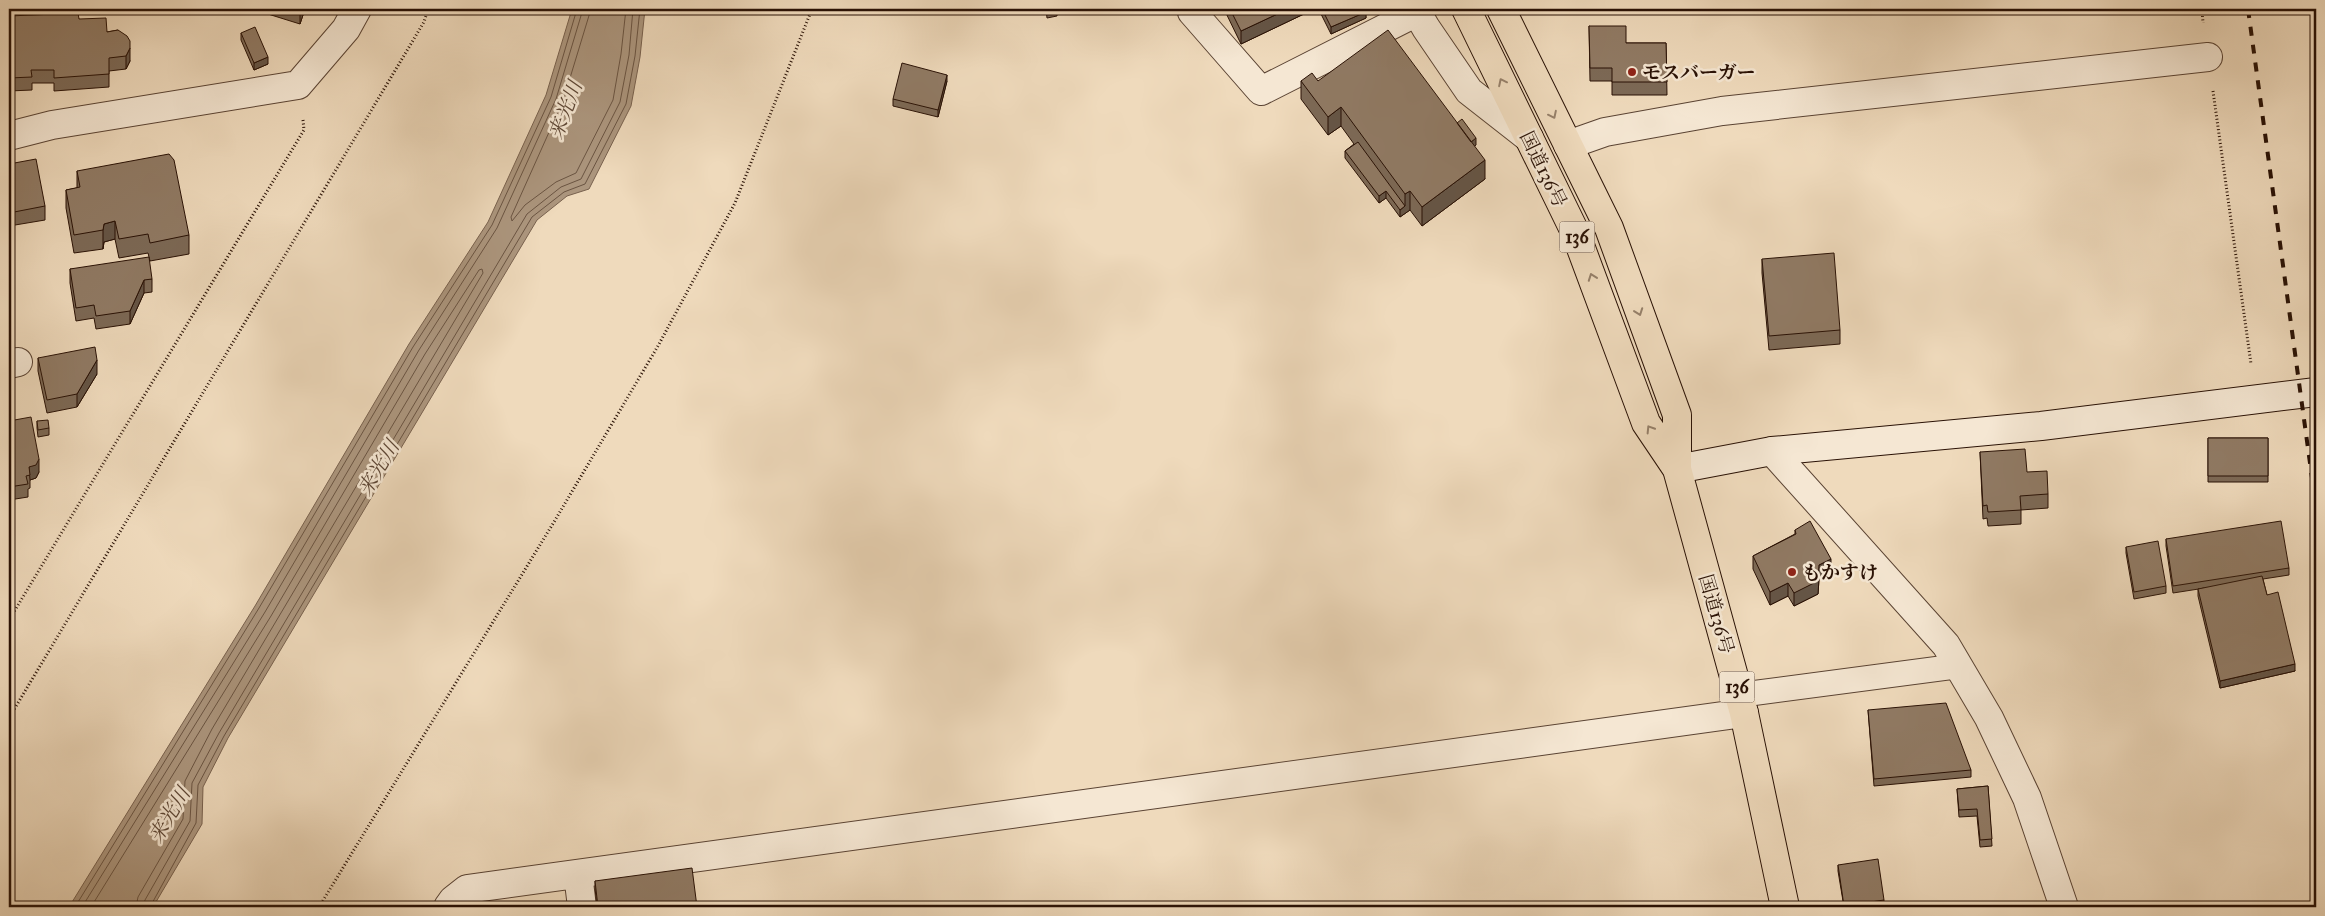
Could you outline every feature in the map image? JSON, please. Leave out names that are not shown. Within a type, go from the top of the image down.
[{"type":"highway","name":"国道136号","points":[[1466,9],[1575,232],[1646,423],[1677,469]]},
{"type":"highway","name":"国道136号","points":[[1501,9],[1608,228],[1677,415],[1677,469],[1742,704],[1785,907]]},
{"type":"street","points":[[9,136],[52,125],[298,85],[346,29],[356,9]]},
{"type":"street","points":[[1192,12],[1261,91],[1416,11],[1469,91],[1529,138]]},
{"type":"street","points":[[1568,144],[1605,132],[1722,111],[2208,57]]},
{"type":"street","points":[[1677,469],[1772,450],[2041,426],[2316,392]]},
{"type":"street","points":[[1772,450],[1946,645],[1990,718],[2026,798],[2064,907]]},
{"type":"street","points":[[448,907],[453,900],[467,889],[1742,704]]},
{"type":"street","points":[[578,874],[582,907]]},
{"type":"lane","points":[[1742,704],[1959,666]]},
{"type":"path","points":[[9,718],[312,213],[424,22],[428,9]]},
{"type":"path","points":[[319,907],[554,522],[658,346],[735,203],[812,9]]},
{"type":"path","points":[[2202,9],[2256,400]]},
{"type":"path","points":[[2312,9],[2316,46]]},
{"type":"path","points":[[9,620],[304,130],[298,85]]},
{"type":"water","name":"来光川","points":[[572,9],[645,9],[640,57],[631,106],[589,189],[567,196],[537,220],[228,738],[203,787],[202,824],[153,907],[69,907],[255,606],[409,344],[488,222],[546,95]]},
{"type":"building","points":[[1230,9],[1288,9],[1241,31]]},
{"type":"building","points":[[1322,9],[1365,9],[1366,12],[1331,27]]},
{"type":"building","points":[[78,13],[79,19],[106,18],[107,32],[118,30],[127,36],[130,41],[130,48],[126,56],[109,58],[109,74],[54,78],[54,70],[31,70],[32,77],[9,78],[9,16]]},
{"type":"building","points":[[1589,26],[1626,26],[1626,43],[1666,43],[1667,82],[1612,82],[1612,68],[1590,68]]},
{"type":"building","points":[[255,27],[268,57],[254,63],[241,33]]},
{"type":"building","points":[[1388,30],[1485,160],[1422,207],[1410,191],[1405,194],[1341,107],[1328,117],[1301,81],[1312,73],[1318,81]]},
{"type":"building","points":[[902,63],[947,75],[938,110],[893,99]]},
{"type":"building","points":[[1462,119],[1476,138],[1471,142],[1457,123]]},
{"type":"building","points":[[1358,142],[1405,206],[1400,210],[1386,191],[1379,196],[1345,151]]},
{"type":"building","points":[[169,154],[174,160],[189,235],[150,243],[148,234],[119,239],[115,221],[104,224],[103,230],[74,235],[66,190],[80,187],[77,171]]},
{"type":"building","points":[[36,159],[45,206],[9,213],[9,164]]},
{"type":"building","points":[[1834,253],[1840,330],[1769,336],[1762,259]]},
{"type":"building","points":[[149,257],[152,279],[144,280],[130,311],[96,316],[94,305],[76,308],[70,269]]},
{"type":"building","points":[[95,347],[97,360],[77,394],[47,400],[38,358]]},
{"type":"building","points":[[31,417],[39,459],[36,465],[29,467],[30,475],[26,476],[28,484],[9,487],[9,421]]},
{"type":"building","points":[[48,420],[49,428],[38,430],[37,421]]},
{"type":"building","points":[[2208,438],[2268,438],[2268,476],[2208,476]]},
{"type":"building","points":[[2025,449],[2027,472],[2047,471],[2048,494],[2020,496],[2021,510],[1988,512],[1987,505],[1983,506],[1980,452]]},
{"type":"building","points":[[1810,521],[1831,559],[1819,565],[1818,581],[1794,593],[1788,583],[1770,592],[1753,556],[1796,534],[1795,530]]},
{"type":"building","points":[[2281,521],[2289,568],[2173,586],[2166,539]]},
{"type":"building","points":[[2158,541],[2166,586],[2134,592],[2126,547]]},
{"type":"building","points":[[2262,576],[2267,595],[2278,592],[2295,664],[2220,681],[2198,589]]},
{"type":"building","points":[[1946,703],[1971,770],[1874,779],[1868,710]]},
{"type":"building","points":[[1988,786],[1992,839],[1980,840],[1977,809],[1959,810],[1957,789]]},
{"type":"building","points":[[1878,859],[1884,900],[1844,906],[1838,865]]},
{"type":"building","points":[[692,868],[697,907],[598,907],[595,881]]},
{"type":"railway","points":[[2248,9],[2316,507]]},
{"type":"place","name":"モスバーガー","points":[[1632,72]]},
{"type":"place","name":"もかすけ","points":[[1792,572]]}]
